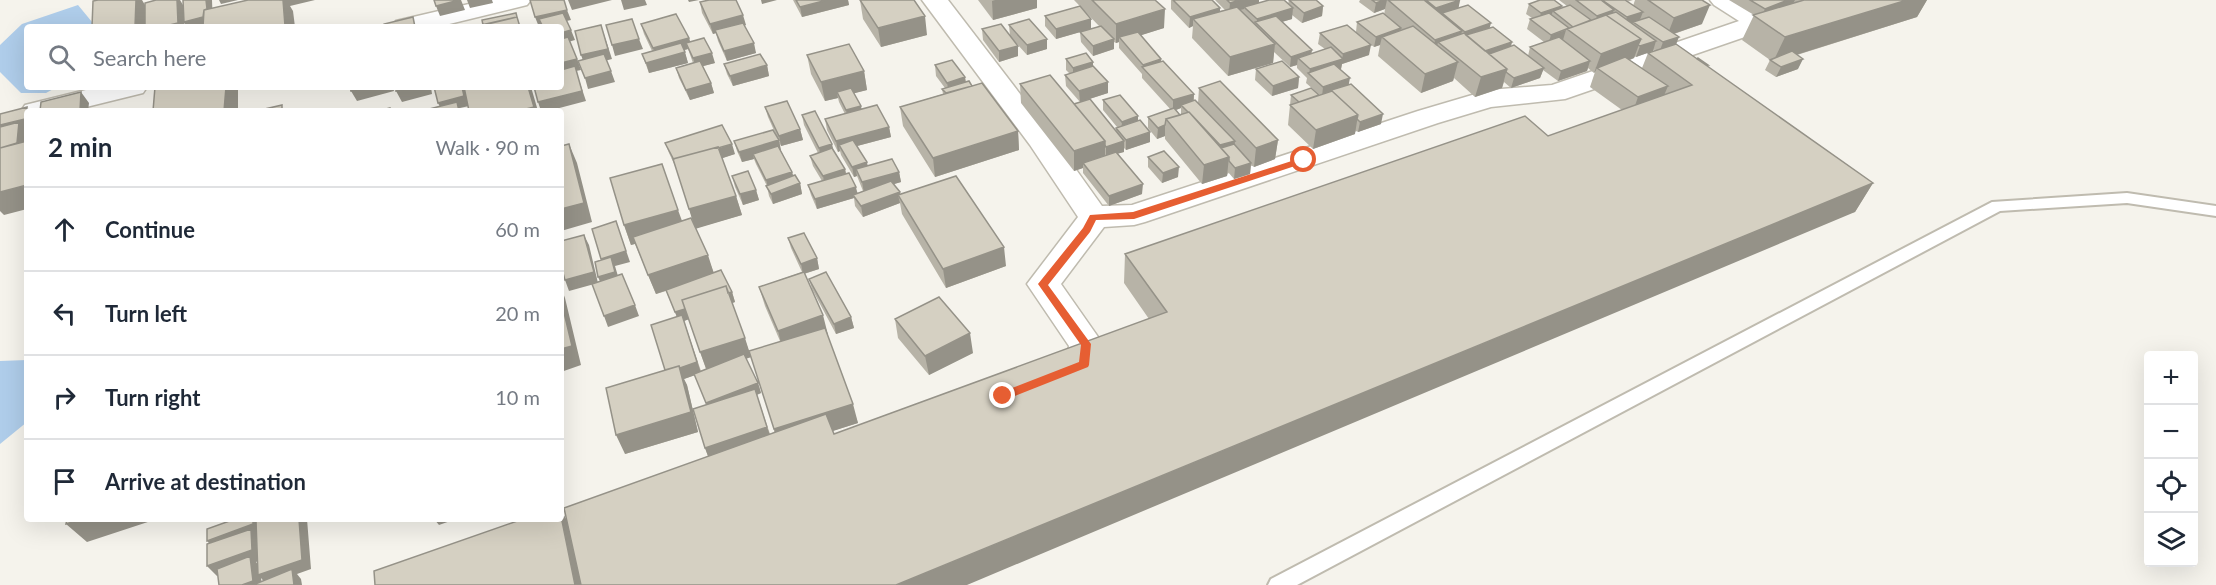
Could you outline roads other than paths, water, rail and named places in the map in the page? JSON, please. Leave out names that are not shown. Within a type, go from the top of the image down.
[{"type":"street","points":[[418,24],[518,0]]},
{"type":"street","points":[[935,0],[1040,139],[1094,217]]},
{"type":"street","points":[[1094,217],[1134,216],[1428,117],[1489,99],[1555,93],[1764,22],[1723,0]]},
{"type":"street","points":[[48,108],[121,90]]},
{"type":"street","points":[[1034,384],[1084,365],[1086,344],[1043,284],[1087,230],[1094,217]]},
{"type":"lane","points":[[1278,585],[1998,206],[2127,198],[2216,211]]},
{"type":"water","points":[[78,5],[92,22],[92,24],[24,24],[24,90],[52,90],[46,93],[21,93],[0,72],[0,45],[22,24]]},
{"type":"water","points":[[24,360],[24,424],[0,444],[0,361]]}]
